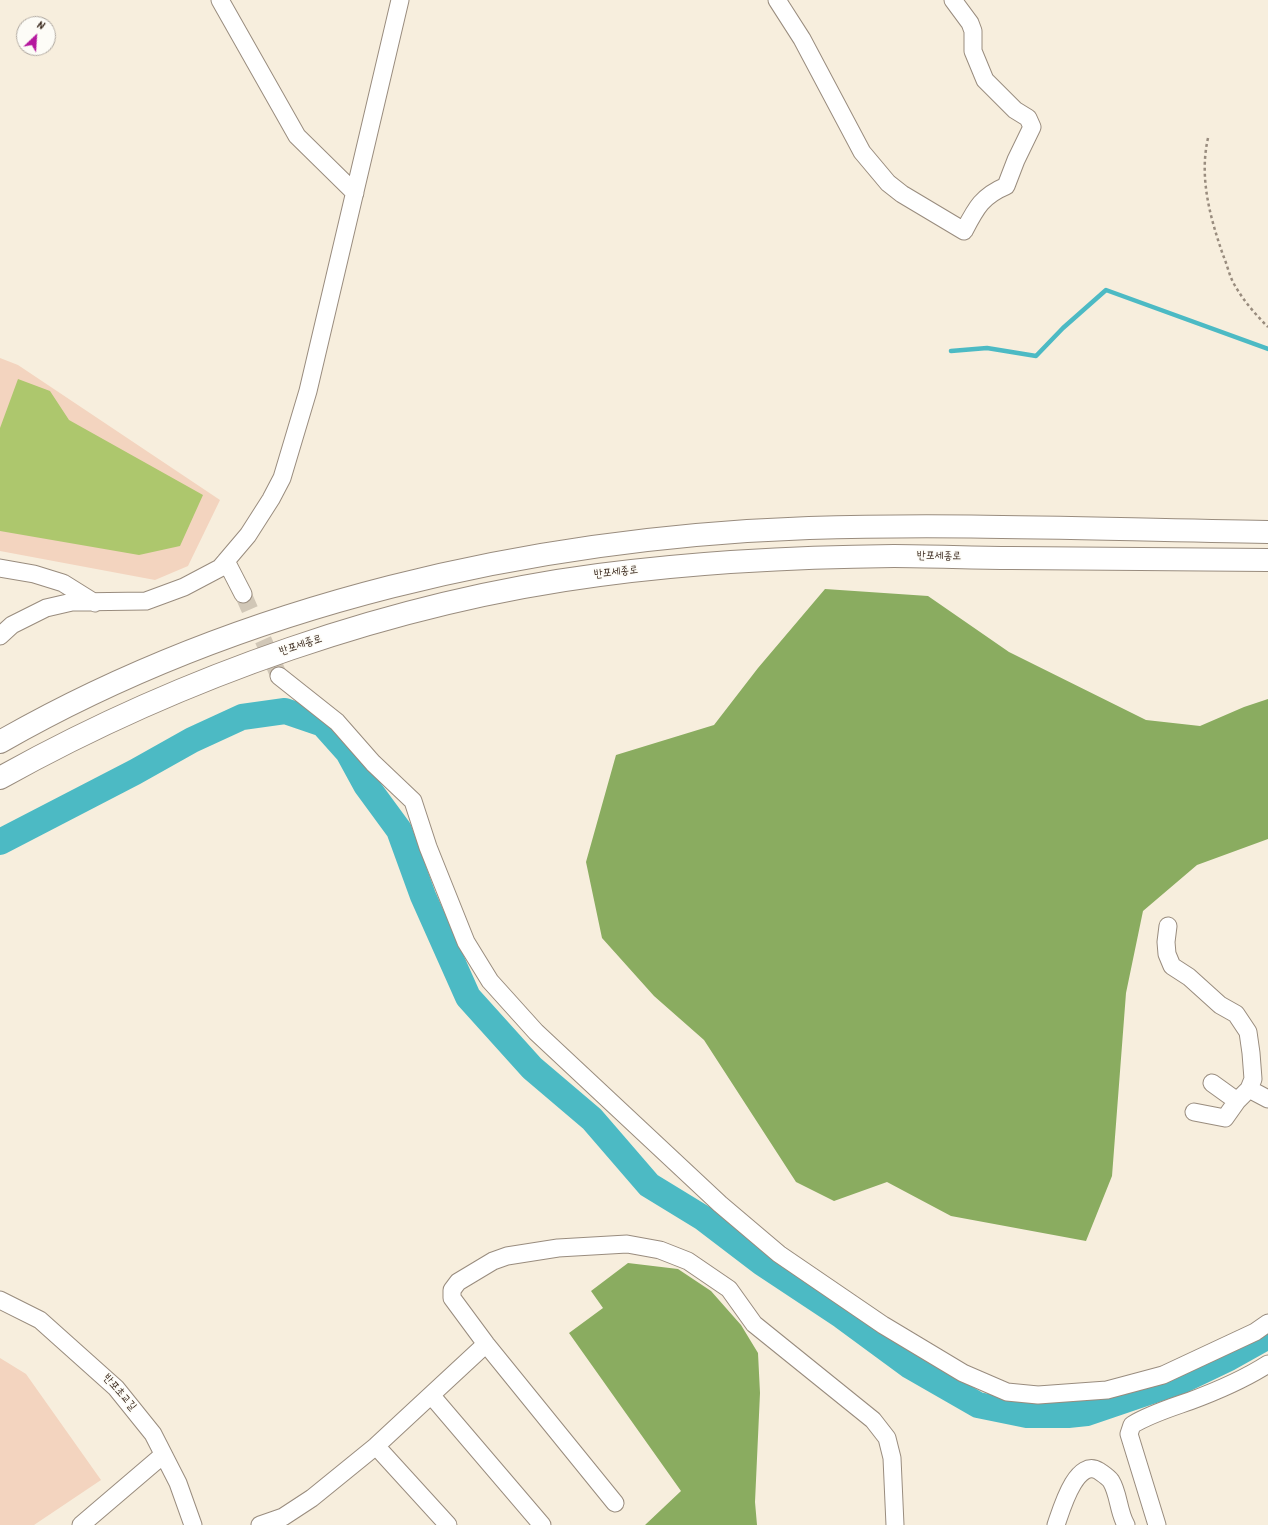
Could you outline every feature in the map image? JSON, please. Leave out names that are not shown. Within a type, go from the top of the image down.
[{"type":"highway","points":[[0,742],[38,720],[150,668],[262,624],[382,588],[480,567],[595,546],[718,534],[809,528],[1012,527],[1268,532]]},
{"type":"highway","name":"반포세종로","points":[[0,778],[53,749],[161,700],[267,657],[386,619],[484,594],[599,575],[720,563],[808,558],[896,556],[1268,560]]},
{"type":"street","points":[[220,0],[297,136],[355,193]]},
{"type":"street","points":[[0,636],[12,625],[46,608],[72,602],[95,603],[146,601],[184,587],[220,568],[248,535],[271,499],[282,478],[308,391],[400,0]]},
{"type":"street","points":[[777,0],[802,39],[862,152],[888,183],[902,194],[964,231],[975,209],[990,193],[1006,186],[1016,160],[1032,127],[1028,118],[1015,110],[985,80],[973,51],[973,30],[970,23],[953,0]]},
{"type":"street","points":[[226,561],[243,594]]},
{"type":"street","points":[[0,568],[34,574],[63,583],[95,603]]},
{"type":"street","points":[[279,676],[337,722],[373,763],[413,800],[428,847],[466,942],[490,981],[536,1032],[720,1204],[773,1249],[883,1326],[963,1373],[1007,1392],[1038,1395],[1107,1390],[1163,1375],[1255,1332],[1268,1323]]},
{"type":"street","points":[[1168,926],[1166,942],[1167,954],[1172,966],[1189,977],[1220,1005],[1236,1014],[1248,1032],[1251,1053],[1253,1079],[1249,1089],[1237,1101],[1225,1118],[1194,1112]]},
{"type":"street","points":[[1212,1084],[1237,1101]]},
{"type":"street","points":[[1249,1089],[1268,1099]]},
{"type":"street","points":[[615,1502],[486,1344],[452,1298],[452,1290],[458,1282],[493,1261],[506,1256],[558,1248],[627,1244],[660,1250],[688,1261],[729,1289],[754,1324],[867,1415],[878,1426],[887,1438],[892,1458],[895,1525]]},
{"type":"street","name":"반포초교길","points":[[0,1300],[40,1320],[116,1388],[153,1434],[178,1483],[193,1525]]},
{"type":"street","points":[[260,1525],[282,1517],[312,1498],[376,1446],[486,1344]]},
{"type":"street","points":[[1157,1525],[1129,1434],[1132,1425],[1156,1413],[1214,1392],[1247,1377],[1268,1364]]},
{"type":"street","points":[[431,1395],[542,1525]]},
{"type":"street","points":[[376,1446],[448,1525]]},
{"type":"street","points":[[81,1525],[163,1455]]},
{"type":"street","points":[[1056,1525],[1065,1500],[1079,1474],[1086,1470],[1096,1469],[1110,1480],[1126,1525]]},
{"type":"path","points":[[1208,138],[1205,152],[1205,192],[1215,233],[1234,283],[1252,312],[1268,327]]},
{"type":"shaded area","points":[[0,358],[18,365],[220,500],[188,566],[155,580],[0,551]]},
{"type":"shaded area","points":[[0,1358],[26,1374],[101,1480],[34,1525],[0,1525]]},
{"type":"green space","points":[[18,379],[50,391],[69,420],[203,495],[180,546],[139,555],[0,531],[0,428]]},
{"type":"green space","points":[[825,589],[928,596],[1009,652],[1146,720],[1200,726],[1244,707],[1268,699],[1268,839],[1197,865],[1143,911],[1126,993],[1112,1176],[1086,1241],[951,1216],[887,1182],[834,1201],[796,1182],[704,1040],[654,996],[602,938],[586,862],[616,755],[714,725],[758,668]]},
{"type":"green space","points":[[628,1263],[678,1269],[711,1291],[741,1325],[758,1353],[760,1393],[755,1502],[757,1525],[645,1525],[681,1491],[569,1333],[603,1308],[591,1291]]},
{"type":"waterway","points":[[951,351],[987,348],[1036,356],[1063,328],[1106,290],[1268,349]]},
{"type":"waterway","points":[[0,842],[135,772],[192,740],[242,717],[285,711],[323,724],[348,752],[366,785],[399,830],[423,896],[468,997],[532,1068],[592,1119],[649,1185],[703,1218],[762,1263],[842,1316],[910,1366],[978,1405],[1027,1415],[1068,1415],[1087,1413],[1181,1381],[1229,1358],[1268,1336]]},
{"type":"tunnel","points":[[243,594],[279,676]]}]
